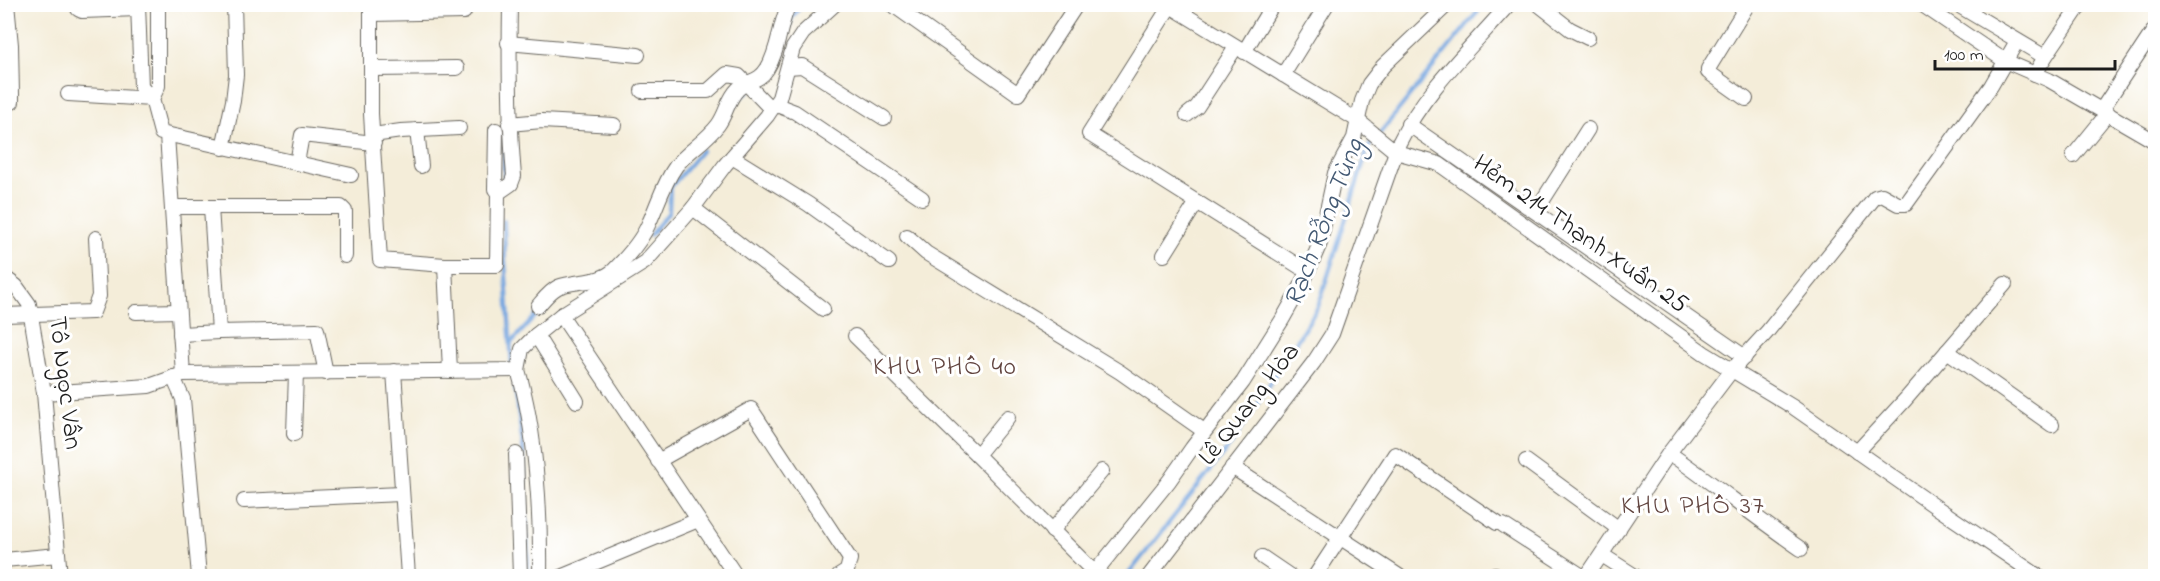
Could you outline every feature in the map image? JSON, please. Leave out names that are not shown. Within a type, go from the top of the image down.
[{"type":"street","points":[[4,102],[12,102],[7,4]]},
{"type":"street","points":[[76,4],[79,10],[138,7],[141,87],[152,99],[161,133],[351,175]]},
{"type":"street","points":[[152,99],[158,86],[158,4]]},
{"type":"street","points":[[223,148],[236,75],[234,4]]},
{"type":"street","points":[[464,12],[372,9],[371,114],[380,260],[445,265],[497,265],[503,189],[514,176],[509,124],[510,4]]},
{"type":"street","points":[[538,306],[551,291],[558,287],[576,281],[603,277],[612,272],[643,234],[662,189],[677,165],[706,139],[720,122],[728,102],[739,89],[759,79],[770,63],[789,4]]},
{"type":"street","points":[[512,370],[522,349],[536,335],[561,315],[645,262],[693,208],[770,105],[778,98],[793,48],[803,33],[835,4]]},
{"type":"street","points":[[893,5],[1018,94],[1077,4]]},
{"type":"street","points":[[1187,115],[1197,108],[1273,4]]},
{"type":"street","points":[[1283,75],[1327,4]]},
{"type":"street","points":[[855,336],[978,454],[1093,574],[1169,481],[1243,382],[1282,320],[1308,272],[1320,243],[1335,173],[1354,138],[1369,84],[1383,66],[1448,4]]},
{"type":"street","name":"Lê Quang Hòa","points":[[1149,576],[1327,344],[1343,305],[1395,147],[1424,101],[1509,4]]},
{"type":"street","points":[[1538,4],[1570,29],[1588,38]]},
{"type":"street","points":[[1746,99],[1708,72],[1708,69],[1748,4]]},
{"type":"street","points":[[1921,4],[2005,61],[2105,111],[2156,142]]},
{"type":"street","points":[[1956,4],[2045,57]]},
{"type":"street","points":[[2035,74],[2081,4]]},
{"type":"street","points":[[1308,272],[1089,134],[1169,5],[1187,10],[1240,50],[1360,122],[1395,147]]},
{"type":"street","points":[[2073,156],[2105,111],[2156,27]]},
{"type":"street","points":[[1587,576],[1669,453],[1732,370],[1875,197],[1881,195],[1898,204],[1906,204],[1990,86],[2016,40]]},
{"type":"street","points":[[508,43],[638,55]]},
{"type":"street","points":[[788,67],[802,66],[884,118]]},
{"type":"street","points":[[372,69],[457,68]]},
{"type":"street","points":[[642,91],[708,91],[727,74],[739,76],[770,105],[795,112],[922,198]]},
{"type":"street","points":[[68,94],[152,99]]},
{"type":"street","points":[[509,124],[542,121],[614,125]]},
{"type":"street","points":[[1408,124],[1745,357]]},
{"type":"street","points":[[297,163],[302,135],[374,139],[417,130],[459,128]]},
{"type":"street","points":[[1536,211],[1588,129]]},
{"type":"street","points":[[417,130],[421,166]]},
{"type":"street","points":[[496,130],[495,189],[503,189]]},
{"type":"street","points":[[167,135],[172,207],[172,311],[180,334],[178,376],[183,399],[199,576]]},
{"type":"street","name":"Hẻm 214 Thạnh Xuân 25","points":[[1395,147],[1439,164],[1608,285],[1732,370],[1793,407],[2038,576]]},
{"type":"street","points":[[732,157],[808,204],[889,262]]},
{"type":"street","points":[[1164,255],[1197,202]]},
{"type":"street","points":[[172,207],[341,207],[345,211],[345,256]]},
{"type":"street","points":[[211,207],[219,332]]},
{"type":"street","points":[[693,208],[823,309]]},
{"type":"street","points":[[907,236],[926,253],[1120,372],[1204,432]]},
{"type":"street","points":[[4,315],[93,312],[99,296],[96,238]]},
{"type":"street","points":[[445,265],[450,371]]},
{"type":"street","name":"Tô Ngọc Vân","points":[[4,277],[16,286],[29,303],[31,313],[44,393],[60,576]]},
{"type":"street","points":[[1857,452],[2005,284]]},
{"type":"street","points":[[136,312],[172,311]]},
{"type":"street","points":[[561,315],[736,576]]},
{"type":"street","points":[[180,334],[317,330],[326,373]]},
{"type":"street","points":[[536,335],[577,401]]},
{"type":"street","points":[[1947,351],[2052,424]]},
{"type":"street","points":[[44,393],[149,386],[178,376],[512,370]]},
{"type":"street","points":[[512,370],[525,394],[535,472],[540,576]]},
{"type":"street","points":[[394,371],[408,576]]},
{"type":"street","points":[[294,434],[296,373]]},
{"type":"street","points":[[658,461],[751,409],[850,558],[847,571],[839,576]]},
{"type":"street","points":[[978,454],[1008,417]]},
{"type":"street","points":[[1669,453],[1719,488],[1755,518],[1801,549]]},
{"type":"street","points":[[516,454],[520,576]]},
{"type":"street","points":[[1314,576],[1395,454],[1582,576]]},
{"type":"street","points":[[1526,461],[1618,529]]},
{"type":"street","points":[[1232,467],[1399,576]]},
{"type":"street","points":[[1052,531],[1102,471]]},
{"type":"street","points":[[244,501],[401,494]]},
{"type":"street","points":[[563,576],[698,520]]},
{"type":"street","points":[[4,560],[58,555]]},
{"type":"street","points":[[1602,555],[1635,576]]},
{"type":"street","points":[[1262,557],[1290,576]]},
{"type":"waterway","points":[[785,38],[792,17],[803,4]]},
{"type":"waterway","name":"Rạch Rỗng Tùng","points":[[1380,133],[1484,4]]},
{"type":"waterway","points":[[733,108],[739,98],[748,92]]},
{"type":"waterway","points":[[504,125],[504,184]]},
{"type":"waterway","name":"Rạch Rỗng Tùng","points":[[1127,576],[1235,439],[1318,307],[1368,148],[1375,139]]},
{"type":"waterway","points":[[650,235],[669,212],[670,188],[702,150]]},
{"type":"waterway","points":[[504,221],[512,367]]},
{"type":"waterway","points":[[549,302],[571,289]]},
{"type":"waterway","points":[[510,344],[542,309]]},
{"type":"waterway","points":[[514,380],[523,446],[529,576]]},
{"type":"district","name":"KHU PHỐ 40","points":[[945,367]]},
{"type":"district","name":"KHU PHỐ 37","points":[[1693,506]]}]
